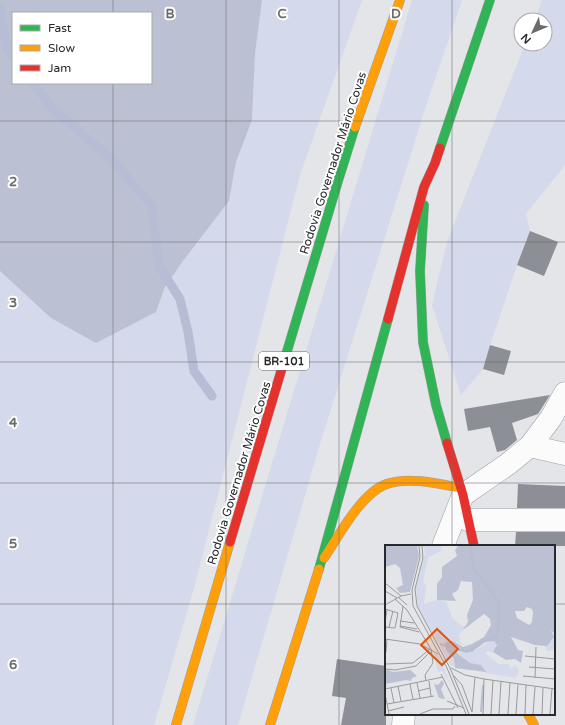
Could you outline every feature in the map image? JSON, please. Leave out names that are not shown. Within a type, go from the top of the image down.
[{"type":"main road","name":"Rodovia Governador Mário Covas","points":[[176,725],[338,181],[353,133],[400,0]]},
{"type":"main road","points":[[270,725],[322,562],[424,187],[435,163],[490,0]]},
{"type":"main road","points":[[424,187],[420,271],[420,305],[423,342],[436,405],[462,492],[474,545]]},
{"type":"main road","points":[[322,562],[359,505],[366,498],[388,483],[411,482],[462,492]]},
{"type":"main road","points":[[529,715],[534,725]]},
{"type":"street","points":[[443,545],[462,492],[508,464],[530,446],[551,418],[565,393]]},
{"type":"street","points":[[530,446],[565,454]]},
{"type":"street","points":[[468,520],[565,520]]},
{"type":"street","points":[[403,725],[404,715]]},
{"type":"shaded area","points":[[0,0],[262,0],[255,54],[252,120],[236,162],[229,201],[165,287],[156,312],[96,343],[51,318],[0,271]]},
{"type":"shaded area","points":[[262,0],[362,0],[300,175],[194,588],[154,725],[0,725],[0,271],[2,273],[156,312],[165,287],[229,201],[236,162],[252,120],[255,54]]},
{"type":"shaded area","points":[[412,0],[462,0],[425,109],[320,444],[238,725],[193,725]]},
{"type":"shaded area","points":[[542,0],[565,0],[565,165],[526,214],[530,231],[517,265],[483,369],[461,395],[432,305],[447,242],[522,52],[553,52],[553,12],[538,12]]},
{"type":"building","points":[[530,231],[558,242],[544,276],[517,265]]},
{"type":"building","points":[[490,345],[511,351],[504,375],[483,369]]},
{"type":"building","points":[[550,395],[538,414],[512,423],[517,440],[505,450],[497,452],[490,427],[468,431],[464,409]]},
{"type":"building","points":[[518,484],[565,486],[565,508],[517,508]]},
{"type":"building","points":[[516,532],[565,532],[565,546],[515,545]]},
{"type":"building","points":[[337,659],[385,666],[386,725],[341,725],[346,698],[332,696]]},
{"type":"waterway","points":[[0,9],[7,48],[12,55]]},
{"type":"waterway","points":[[34,84],[52,108],[110,158],[152,206],[159,266],[180,299],[188,332],[194,371],[212,396]]},
{"type":"traffic: fast","points":[[440,148],[490,0]]},
{"type":"traffic: fast","points":[[285,358],[355,127]]},
{"type":"traffic: fast","points":[[424,205],[420,271],[423,342],[436,405],[447,443]]},
{"type":"traffic: fast","points":[[319,569],[388,319]]},
{"type":"traffic: slow","points":[[355,127],[400,0]]},
{"type":"traffic: slow","points":[[324,558],[352,514],[370,494],[380,487],[398,481],[416,481],[461,488]]},
{"type":"traffic: slow","points":[[176,725],[230,542]]},
{"type":"traffic: slow","points":[[270,725],[319,569]]},
{"type":"traffic: slow","points":[[529,715],[534,725]]},
{"type":"traffic: jam","points":[[388,319],[424,187],[440,148]]},
{"type":"traffic: jam","points":[[230,542],[285,358]]},
{"type":"traffic: jam","points":[[447,443],[463,495],[474,545]]}]
